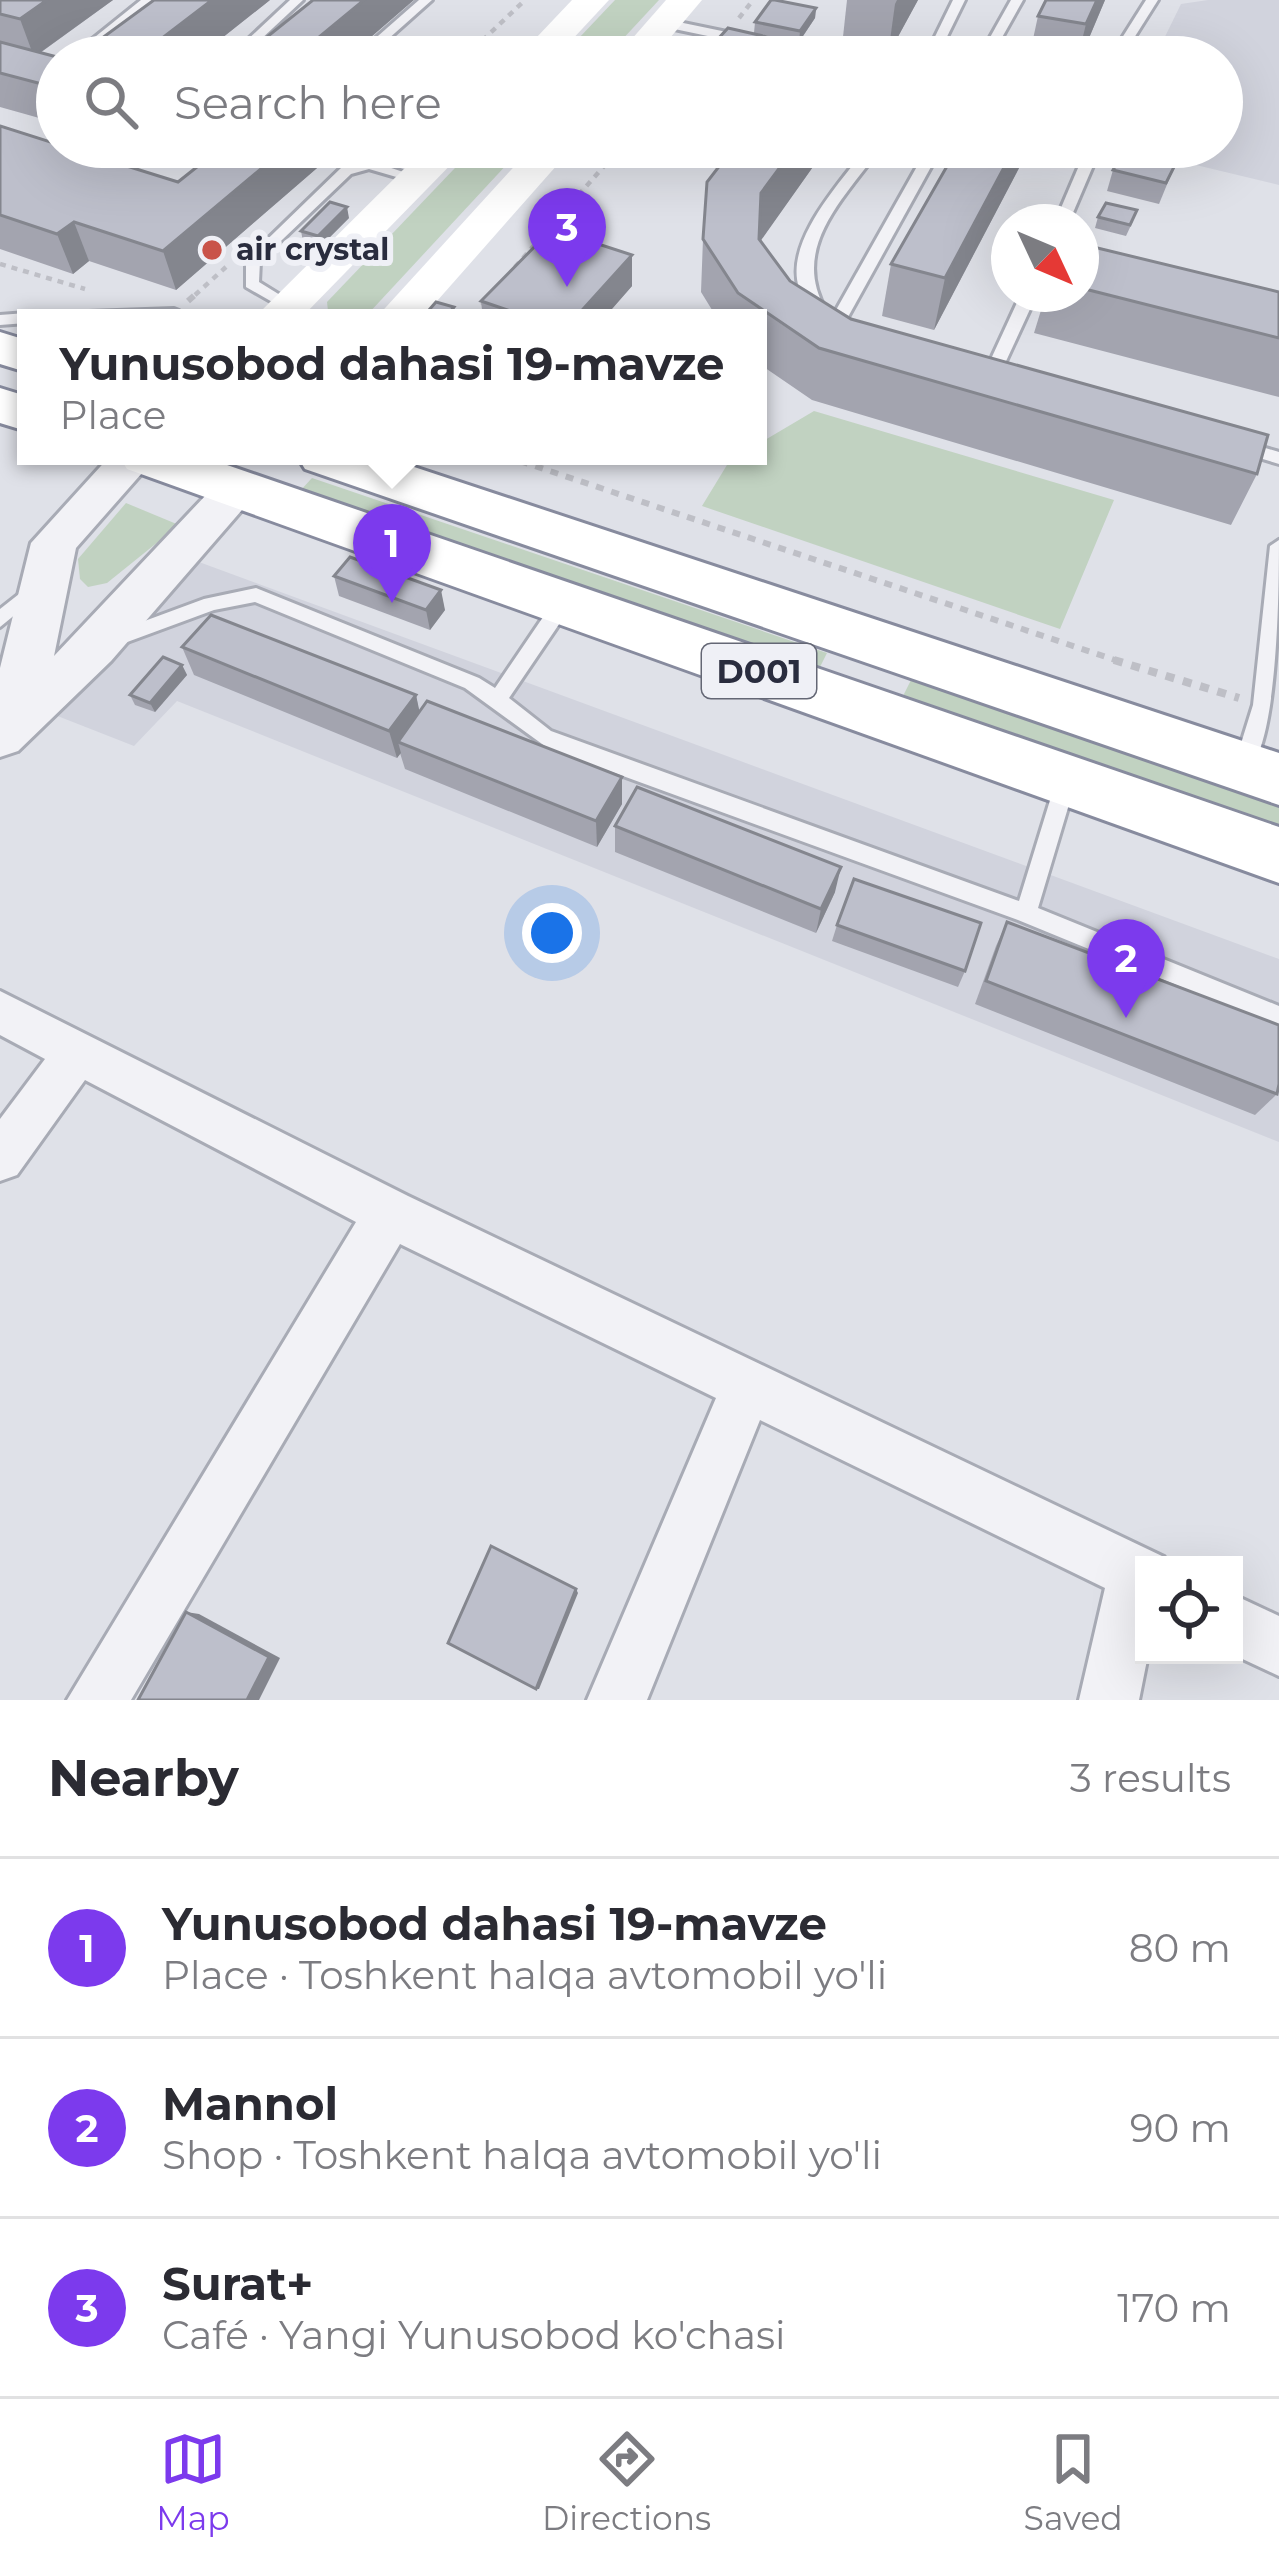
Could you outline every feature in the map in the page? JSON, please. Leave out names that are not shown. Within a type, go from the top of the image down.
[{"type":"highway","name":"D001","points":[[207,465],[254,472],[563,603],[1279,855]]},
{"type":"highway","name":"D001","points":[[351,465],[1261,773]]},
{"type":"highway","points":[[853,705],[882,644]]},
{"type":"main road","points":[[557,36],[592,0]]},
{"type":"main road","points":[[653,36],[674,12]]},
{"type":"main road","points":[[293,309],[428,168]]},
{"type":"main road","points":[[406,309],[534,168]]},
{"type":"street","points":[[0,711],[28,663],[42,581],[54,543],[127,465]]},
{"type":"street","points":[[0,737],[94,648],[254,472]]},
{"type":"street","points":[[0,1012],[390,1213],[1135,1573]]},
{"type":"street","points":[[0,1158],[78,1052]]},
{"type":"street","points":[[98,1700],[390,1213]]},
{"type":"street","points":[[617,1700],[747,1387]]},
{"type":"street","points":[[1108,1700],[1135,1595]]},
{"type":"street","points":[[1243,1629],[1279,1647]]},
{"type":"lane","points":[[103,36],[149,0]]},
{"type":"lane","points":[[258,36],[297,0]]},
{"type":"lane","points":[[384,36],[426,0]]},
{"type":"lane","points":[[941,36],[959,0]]},
{"type":"lane","points":[[996,36],[1016,0]]},
{"type":"lane","points":[[1130,36],[1152,0]]},
{"type":"lane","points":[[674,12],[742,36]]},
{"type":"lane","points":[[282,309],[251,284],[254,260],[346,171],[356,168]]},
{"type":"lane","points":[[383,168],[417,179]]},
{"type":"lane","points":[[858,333],[835,326],[813,305],[802,262],[861,168]]},
{"type":"lane","points":[[835,326],[923,168]]},
{"type":"lane","points":[[1070,204],[1085,168]]},
{"type":"lane","points":[[993,372],[1021,312]]},
{"type":"lane","points":[[970,366],[1015,379]]},
{"type":"lane","points":[[1213,439],[1279,458]]},
{"type":"lane","points":[[1261,773],[1279,546]]},
{"type":"lane","points":[[0,620],[42,581]]},
{"type":"lane","points":[[94,648],[211,604],[256,595],[499,697],[525,728],[556,743],[1026,913],[1279,1017]]},
{"type":"lane","points":[[499,697],[563,603]]},
{"type":"lane","points":[[1026,913],[1066,780]]},
{"type":"path","points":[[486,36],[525,0]]},
{"type":"path","points":[[513,269],[602,168]]},
{"type":"path","points":[[180,309],[242,253]]},
{"type":"path","points":[[0,264],[91,291]]},
{"type":"path","points":[[480,309],[500,286]]},
{"type":"path","points":[[531,465],[986,621],[1263,705]]},
{"type":"shaded area","points":[[1279,0],[1279,185],[1208,168],[1243,168],[1243,36],[1165,36],[1181,4]]},
{"type":"shaded area","points":[[199,562],[1279,959],[1279,1142],[177,701],[134,746],[55,715]]},
{"type":"green space","points":[[615,0],[659,0],[626,36],[581,36]]},
{"type":"green space","points":[[455,168],[504,168],[373,309],[328,309],[327,302]]},
{"type":"green space","points":[[814,411],[1114,500],[1060,629],[702,506],[727,465],[767,465],[767,439]]},
{"type":"green space","points":[[312,478],[827,653],[818,671],[299,492]]},
{"type":"green space","points":[[126,503],[179,525],[107,583],[88,587],[80,579],[78,559]]},
{"type":"green space","points":[[911,680],[1279,806],[1279,828],[902,698]]},
{"type":"building","points":[[0,0],[47,0],[20,19],[0,14]]},
{"type":"building","points":[[154,0],[212,0],[165,36],[105,36]]},
{"type":"building","points":[[313,0],[364,0],[320,36],[268,36]]},
{"type":"building","points":[[771,0],[816,8],[800,31],[755,22]]},
{"type":"building","points":[[1046,0],[1097,0],[1086,24],[1038,16]]},
{"type":"building","points":[[728,28],[763,36],[721,36]]},
{"type":"building","points":[[0,42],[36,51],[36,82],[0,73]]},
{"type":"building","points":[[0,126],[36,137],[36,168],[133,168],[178,182],[196,168],[262,168],[163,251],[74,222],[57,234],[0,215]]},
{"type":"building","points":[[718,168],[779,168],[761,193],[759,239],[790,281],[851,319],[1268,435],[1257,474],[819,348],[738,293],[703,239],[707,182]]},
{"type":"building","points":[[946,168],[1004,168],[945,278],[891,264]]},
{"type":"building","points":[[1114,168],[1174,168],[1166,183]]},
{"type":"building","points":[[330,202],[347,207],[318,236],[301,231]]},
{"type":"building","points":[[1106,203],[1137,210],[1130,225],[1099,215]]},
{"type":"building","points":[[552,229],[632,255],[583,309],[505,309],[481,301]]},
{"type":"building","points":[[1099,248],[1279,292],[1279,338],[1099,293]]},
{"type":"building","points":[[436,302],[454,307],[452,309],[430,309]]},
{"type":"building","points":[[350,557],[441,590],[426,610],[334,576]]},
{"type":"building","points":[[211,615],[416,695],[389,731],[182,647]]},
{"type":"building","points":[[163,657],[182,665],[150,703],[130,695]]},
{"type":"building","points":[[427,701],[622,777],[596,821],[398,742]]},
{"type":"building","points":[[637,787],[841,867],[821,909],[615,826]]},
{"type":"building","points":[[854,879],[981,923],[965,971],[837,925]]},
{"type":"building","points":[[1007,922],[1279,1025],[1277,1094],[986,981]]},
{"type":"building","points":[[491,1546],[576,1589],[536,1689],[448,1643]]},
{"type":"building","points":[[186,1612],[269,1657],[247,1700],[138,1700]]},
{"type":"place","name":"air crystal","points":[[212,250]]},
{"type":"place","name":"Surat+","points":[[567,287]]},
{"type":"place","name":"Yunusobod dahasi 19-mavze","points":[[392,603]]},
{"type":"place","name":"Mannol","points":[[1126,1018]]}]
